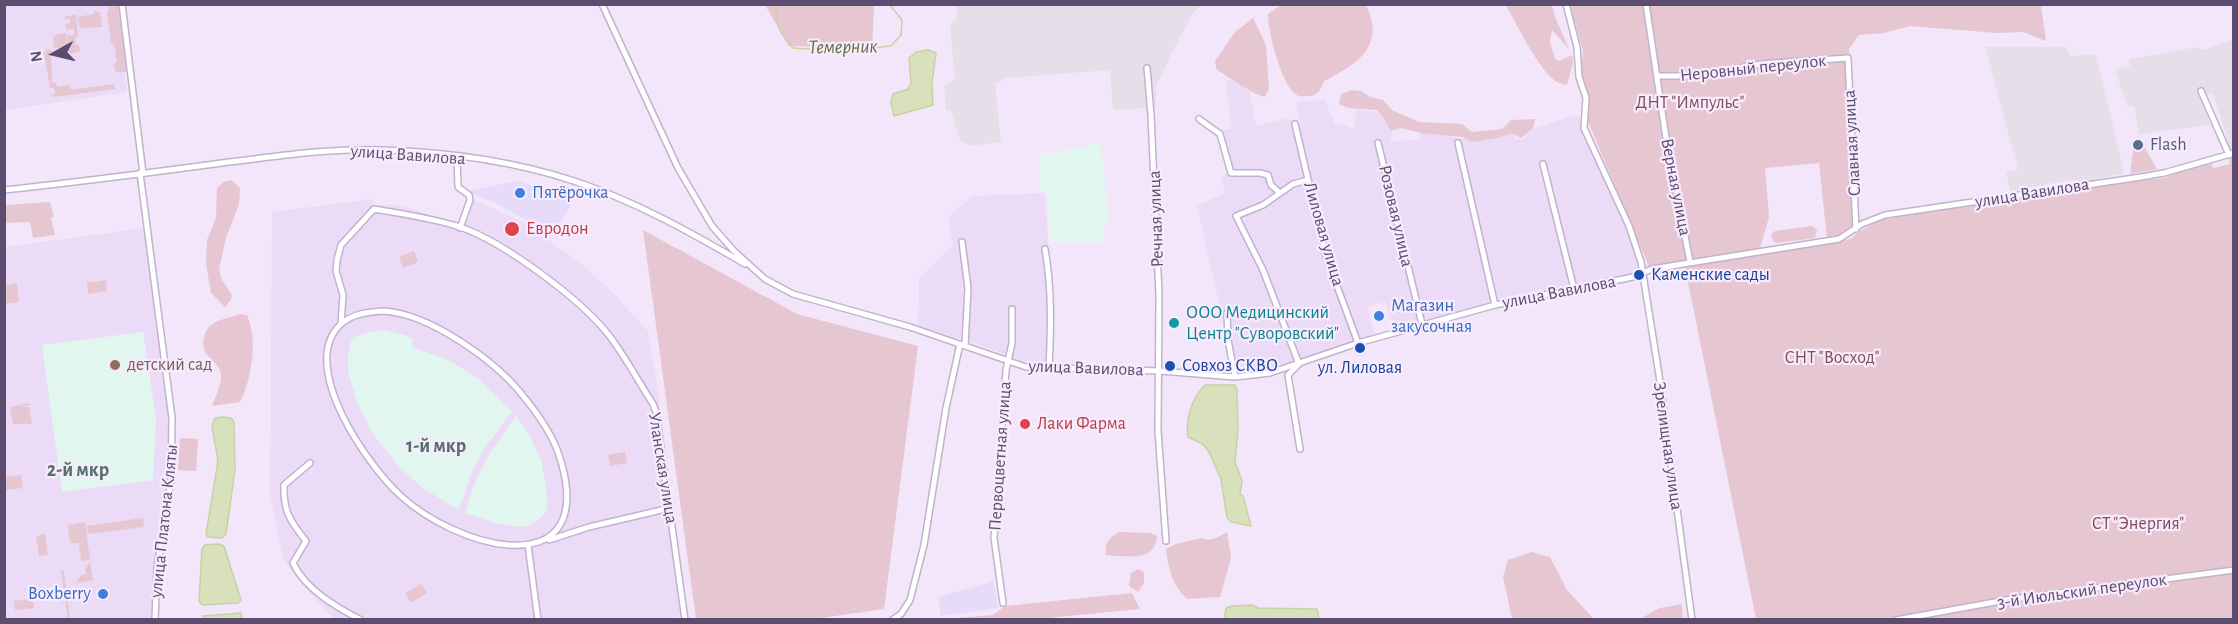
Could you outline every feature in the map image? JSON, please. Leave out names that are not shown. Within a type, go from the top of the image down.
[{"type":"street","name":"улица Платона Кляты","points":[[122,4],[172,418],[171,481],[157,568],[155,620]]},
{"type":"street","name":"улица Вавилова","points":[[602,4],[678,168],[712,226],[734,251],[765,279],[793,294],[910,327],[1026,367],[1160,371],[1235,377],[1270,373],[1358,343],[1495,305],[1633,277],[1690,262],[1839,239],[1886,215],[2142,177],[2231,154]]},
{"type":"street","name":"Зрелищная улица","points":[[1566,4],[1577,47],[1579,77],[1586,98],[1584,128],[1636,243],[1643,273],[1692,620]]},
{"type":"street","name":"Верная улица","points":[[1646,4],[1666,138],[1690,262]]},
{"type":"street","name":"Неровный переулок","points":[[1658,76],[1700,76],[1760,64],[1848,58]]},
{"type":"street","name":"Славная улица","points":[[1848,58],[1856,229]]},
{"type":"street","name":"Речная улица","points":[[1147,68],[1159,295],[1158,430],[1166,541]]},
{"type":"street","points":[[2201,91],[2231,154]]},
{"type":"street","points":[[1199,119],[1220,134],[1231,173],[1268,174],[1270,185],[1280,194]]},
{"type":"street","name":"Лиловая улица","points":[[1294,124],[1326,255],[1358,343]]},
{"type":"street","name":"Розовая улица","points":[[1378,143],[1422,324]]},
{"type":"street","points":[[1458,143],[1495,305]]},
{"type":"street","name":"улица Вавилова","points":[[4,190],[346,150],[381,150],[457,156],[528,169],[615,196],[702,239],[754,269]]},
{"type":"street","points":[[457,156],[458,187],[469,195],[470,200],[460,228]]},
{"type":"street","points":[[1543,164],[1574,289]]},
{"type":"street","points":[[1300,449],[1288,375],[1299,364],[1263,270],[1236,216],[1263,206],[1293,184],[1308,180]]},
{"type":"street","name":"Уланская улица","points":[[341,324],[343,295],[336,271],[341,245],[374,208],[460,228],[489,240],[550,280],[608,335],[653,404],[685,620]]},
{"type":"street","points":[[892,620],[901,614],[910,600],[924,545],[946,408],[962,345],[968,288],[962,242]]},
{"type":"street","points":[[1045,249],[1050,278],[1049,369]]},
{"type":"street","name":"Первоцветная улица","points":[[1003,603],[994,538],[1006,370],[1010,362],[1012,309]]},
{"type":"street","points":[[541,543],[560,528],[564,515],[565,485],[555,446],[524,396],[499,370],[480,355],[457,339],[413,316],[384,310],[359,314],[341,324],[328,348],[328,366],[330,380],[346,426],[372,465],[402,497],[434,519],[480,539],[502,544],[528,545],[541,543],[589,527],[670,508]]},
{"type":"street","points":[[1227,313],[1228,340],[1235,377]]},
{"type":"street","points":[[310,463],[284,485],[284,500],[290,521],[306,541],[293,563],[298,574],[315,590],[343,611],[361,620]]},
{"type":"street","points":[[528,545],[538,620]]},
{"type":"street","name":"3-й Июльский переулок","points":[[1896,620],[2006,600],[2234,570]]},
{"type":"shaded area","points":[[4,5],[116,5],[127,92],[5,110]]},
{"type":"shaded area","points":[[956,5],[1202,5],[1193,13],[1171,54],[1156,88],[1156,107],[1113,110],[1110,70],[1006,78],[995,84],[1001,142],[970,146],[960,140],[951,111],[946,111],[944,85],[955,80],[950,26],[957,17]]},
{"type":"shaded area","points":[[2233,39],[2233,149],[2231,150],[2213,93],[2200,96],[2210,125],[2139,134],[2134,106],[2127,106],[2115,70],[2130,66],[2129,59],[2197,47],[2203,50]]},
{"type":"shaded area","points":[[1985,47],[2066,47],[2070,56],[2096,54],[2124,173],[2090,181],[2070,180],[2010,191],[2006,172],[2018,169]]},
{"type":"shaded area","points":[[928,50],[936,53],[932,83],[933,105],[894,116],[891,102],[893,94],[908,89],[911,83],[909,58],[916,52]]},
{"type":"shaded area","points":[[1247,77],[1256,126],[1287,118],[1296,124],[1297,132],[1301,131],[1296,102],[1325,100],[1335,125],[1343,124],[1353,129],[1357,109],[1393,116],[1391,141],[1420,140],[1419,130],[1459,138],[1485,139],[1515,132],[1516,139],[1522,139],[1532,129],[1575,115],[1579,118],[1611,188],[1644,274],[1493,304],[1395,329],[1385,302],[1367,307],[1375,336],[1292,364],[1235,374],[1197,206],[1225,193],[1221,177],[1232,172],[1219,130],[1232,129],[1225,81]]},
{"type":"shaded area","points":[[1101,143],[1109,225],[1104,226],[1104,242],[1050,242],[1047,191],[1039,191],[1039,155]]},
{"type":"shaded area","points":[[518,181],[574,198],[554,235],[493,202],[466,191]]},
{"type":"shaded area","points":[[1045,193],[1048,240],[1046,365],[1022,361],[972,342],[918,326],[919,278],[953,245],[948,217],[972,196]]},
{"type":"shaded area","points":[[371,199],[375,205],[399,205],[464,225],[474,200],[523,222],[584,266],[648,331],[658,392],[680,617],[665,620],[334,619],[283,559],[270,493],[272,212]]},
{"type":"shaded area","name":"2-й мкр","points":[[144,228],[169,419],[168,479],[155,569],[152,619],[5,619],[4,247]]},
{"type":"shaded area","points":[[383,330],[413,339],[412,347],[448,360],[479,379],[512,411],[486,446],[473,469],[459,510],[424,489],[399,467],[371,431],[357,402],[348,371],[351,341],[368,332]]},
{"type":"shaded area","points":[[143,332],[156,419],[153,480],[62,492],[42,345]]},
{"type":"shaded area","points":[[1205,385],[1235,385],[1237,390],[1238,430],[1235,462],[1242,481],[1240,494],[1243,496],[1251,526],[1232,522],[1227,518],[1221,479],[1209,452],[1204,445],[1188,437],[1190,409],[1196,396]]},
{"type":"shaded area","points":[[516,416],[527,431],[541,460],[547,494],[547,509],[544,515],[531,525],[520,527],[496,523],[465,513],[474,485],[488,456]]},
{"type":"shaded area","points":[[215,418],[231,418],[234,422],[235,470],[226,534],[222,538],[208,537],[206,534],[218,461],[212,426]]},
{"type":"shaded area","points":[[205,545],[224,546],[241,600],[238,603],[202,605],[199,601],[202,549]]},
{"type":"shaded area","points":[[994,581],[998,608],[941,616],[938,597]]},
{"type":"shaded area","points":[[1252,605],[1258,608],[1317,609],[1319,619],[1224,619],[1226,608]]},
{"type":"shaded area","points":[[241,613],[242,619],[203,619],[203,616]]},
{"type":"green space","points":[[109,5],[118,5],[126,72],[114,72],[116,70],[113,64],[117,62],[114,45],[111,43],[107,12]]},
{"type":"green space","points":[[765,5],[874,5],[872,49],[789,46]]},
{"type":"green space","points":[[1281,5],[1366,5],[1373,32],[1370,43],[1358,60],[1324,81],[1317,93],[1312,96],[1299,96],[1287,83],[1270,33],[1268,14]]},
{"type":"green space","points":[[1506,5],[1552,5],[1569,49],[1552,30],[1550,42],[1555,59],[1560,61],[1572,55],[1573,63],[1567,85],[1555,81],[1541,66]]},
{"type":"green space","name":"ДНТ \"Импульс\"","points":[[1570,5],[2041,5],[2046,41],[2023,32],[1997,33],[1910,26],[1884,33],[1859,35],[1849,49],[1859,227],[1849,236],[1827,239],[1819,163],[1765,168],[1769,217],[1760,248],[1690,262],[1649,267],[1587,119],[1589,104],[1581,71],[1583,51]]},
{"type":"green space","points":[[94,11],[100,12],[102,27],[80,28],[77,17],[94,14]]},
{"type":"green space","points":[[76,15],[78,36],[75,37],[80,51],[72,54],[69,52],[67,33],[75,35],[74,29],[68,29],[67,32],[66,24],[70,23],[70,19],[65,19],[65,16]]},
{"type":"green space","points":[[1253,18],[1266,45],[1269,89],[1265,97],[1217,70],[1215,61],[1235,32]]},
{"type":"green space","points":[[66,33],[68,47],[54,48],[53,37]]},
{"type":"green space","points":[[46,50],[51,50],[52,83],[56,83],[57,87],[68,85],[72,90],[82,88],[82,90],[114,84],[115,89],[51,96],[55,93],[54,88],[50,88],[44,53]]},
{"type":"green space","points":[[1352,90],[1361,91],[1370,97],[1383,100],[1392,110],[1419,122],[1462,124],[1472,132],[1502,129],[1511,120],[1535,119],[1533,128],[1521,138],[1512,133],[1473,142],[1463,137],[1421,133],[1401,128],[1391,131],[1377,110],[1348,108],[1339,104],[1341,94]]},
{"type":"green space","points":[[2145,148],[2157,169],[2130,174],[2133,150]]},
{"type":"green space","points":[[2233,157],[2233,619],[1756,619],[1685,267],[1851,239],[1880,220],[2058,191],[2164,178],[2192,167],[2212,164],[2213,168],[2230,164],[2229,160]]},
{"type":"green space","points":[[231,180],[240,188],[239,204],[226,238],[219,269],[222,280],[232,295],[225,307],[211,293],[206,264],[207,240],[216,218],[217,188],[223,182]]},
{"type":"green space","points":[[50,202],[55,235],[33,238],[30,222],[5,223],[5,205]]},
{"type":"green space","points":[[1812,226],[1817,230],[1815,238],[1777,243],[1773,241],[1771,235],[1775,231]]},
{"type":"green space","points":[[643,230],[797,314],[918,346],[884,609],[807,620],[696,619]]},
{"type":"green space","points":[[414,251],[418,262],[403,268],[399,257]]},
{"type":"green space","points":[[106,280],[107,291],[88,294],[87,283]]},
{"type":"green space","points":[[17,283],[19,302],[5,304],[5,285],[7,292],[7,285]]},
{"type":"green space","points":[[240,314],[247,315],[252,335],[252,359],[248,382],[240,402],[212,406],[221,375],[219,368],[204,350],[203,341],[206,332],[213,324]]},
{"type":"green space","points":[[29,403],[29,406],[18,407],[29,407],[32,424],[13,424],[10,407]]},
{"type":"green space","points":[[180,438],[198,439],[196,471],[178,470]]},
{"type":"green space","points":[[625,452],[627,463],[610,466],[608,455]]},
{"type":"green space","points":[[21,475],[23,488],[5,490],[5,477]]},
{"type":"green space","points":[[143,518],[144,527],[88,534],[87,526]]},
{"type":"green space","points":[[85,522],[90,560],[81,561],[79,543],[70,543],[68,525]]},
{"type":"green space","points":[[1119,532],[1150,533],[1157,536],[1155,545],[1145,554],[1138,556],[1106,555],[1108,541]]},
{"type":"green space","points":[[1227,532],[1231,558],[1220,597],[1187,599],[1172,576],[1166,549],[1201,538],[1208,540],[1216,538]]},
{"type":"green space","points":[[45,534],[48,555],[39,556],[36,536]]},
{"type":"green space","points":[[1531,552],[1550,557],[1567,590],[1594,619],[1512,619],[1503,577],[1508,560]]},
{"type":"green space","points":[[90,562],[93,580],[76,583],[81,575],[86,574],[85,569]]},
{"type":"green space","points":[[1138,569],[1144,572],[1144,583],[1138,592],[1129,586],[1131,573]]},
{"type":"green space","points":[[61,571],[64,571],[70,619],[68,619]]},
{"type":"green space","points":[[421,584],[427,593],[411,603],[405,593]]},
{"type":"green space","points":[[1132,593],[1140,609],[1038,619],[942,619],[993,615],[1005,606]]},
{"type":"green space","points":[[33,599],[34,608],[15,610],[14,601]]},
{"type":"green space","points":[[1682,604],[1683,619],[1640,619],[1660,608]]},
{"type":"waterway","name":"Темерник","points":[[776,4],[779,28],[793,48],[838,51],[891,46],[901,35],[902,20],[889,4]]},
{"type":"place","name":"Flash","points":[[2138,145]]},
{"type":"place","name":"Пятёрочка","points":[[520,193]]},
{"type":"place","name":"Евродон","points":[[512,229]]},
{"type":"place","name":"Каменские сады","points":[[1639,275]]},
{"type":"place","name":"Магазин закусочная","points":[[1379,316]]},
{"type":"place","name":"ООО Медицинский Центр \"Суворовский\"","points":[[1174,323]]},
{"type":"place","name":"ул. Лиловая","points":[[1360,348]]},
{"type":"place","name":"детский сад","points":[[115,365]]},
{"type":"place","name":"Совхоз СКВО","points":[[1170,366]]},
{"type":"place","name":"Лаки Фарма","points":[[1025,424]]},
{"type":"place","name":"Boxberry","points":[[103,594]]},
{"type":"district","name":"1-й мкр","points":[[436,446]]},
{"type":"district","name":"2-й мкр","points":[[78,470]]},
{"type":"park label","name":"СНТ \"Восход\"","points":[[1832,358]]},
{"type":"park label","name":"СТ \"Энергия\"","points":[[2138,524]]}]
